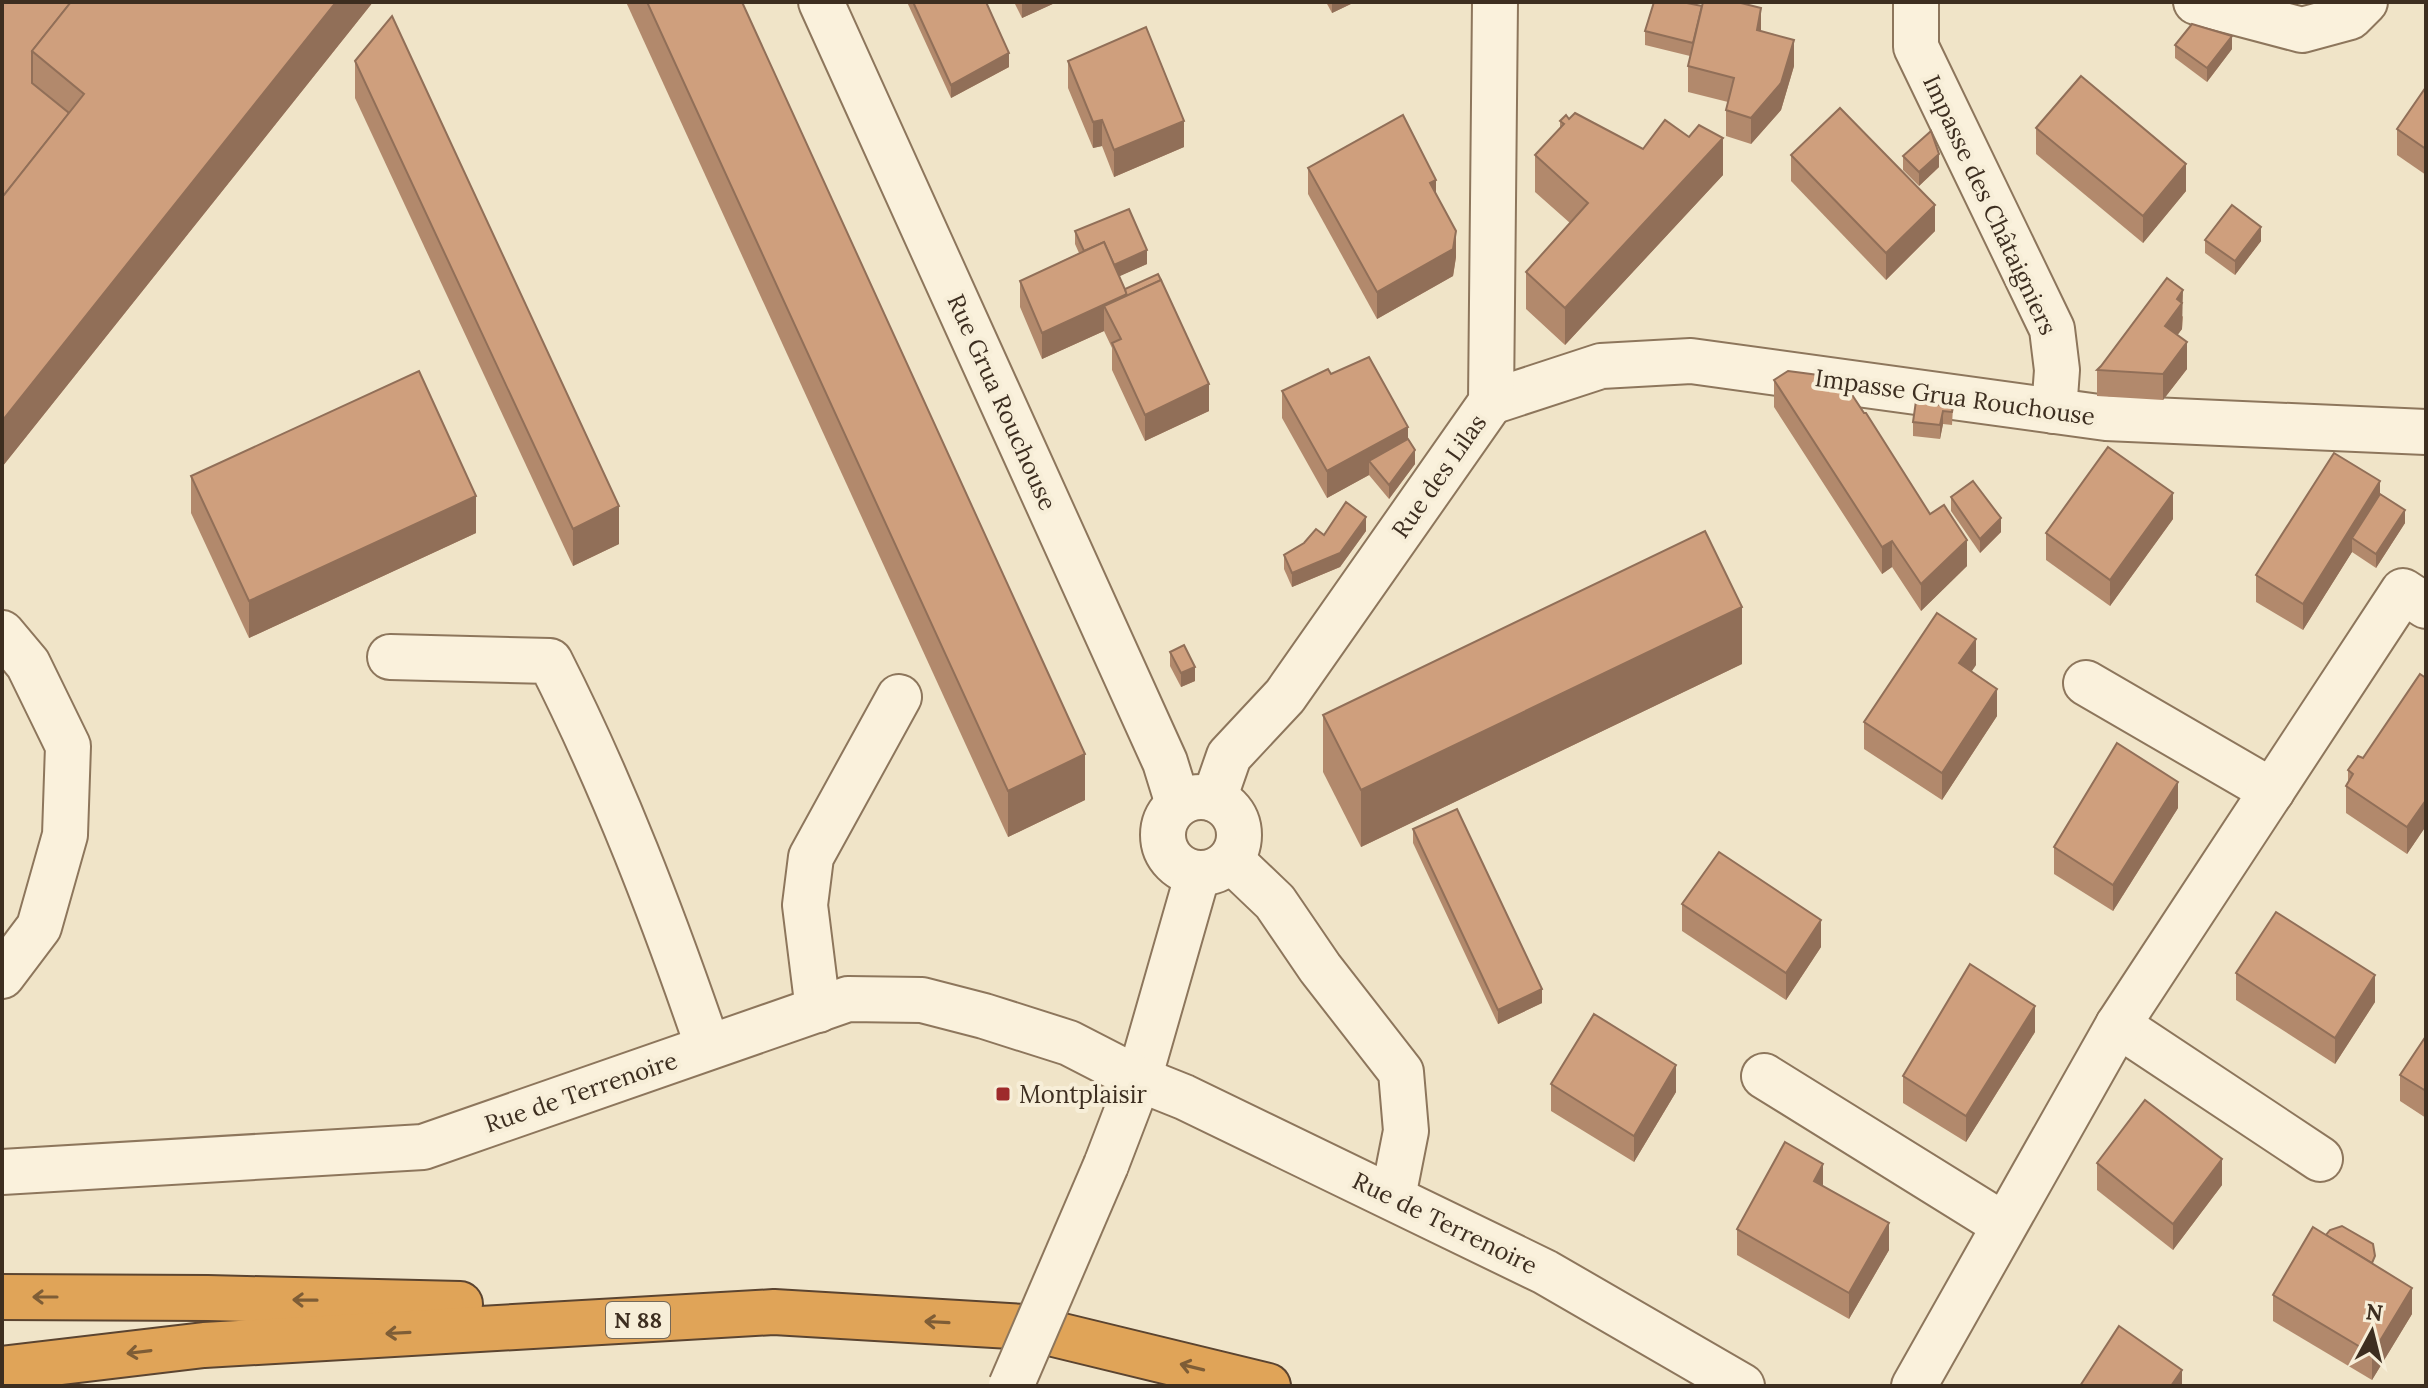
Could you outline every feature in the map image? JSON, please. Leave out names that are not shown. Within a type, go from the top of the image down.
[{"type":"highway","points":[[2,1297],[208,1298],[774,1312]]},
{"type":"highway","name":"N 88","points":[[2,1369],[204,1345],[774,1312],[1025,1327],[1268,1386]]},
{"type":"street","name":"Rue Grua Rouchouse","points":[[821,2],[1158,748],[1196,801]]},
{"type":"street","name":"Rue des Lilas","points":[[1196,801],[1229,756],[1285,696],[1491,402],[1495,2]]},
{"type":"street","name":"Impasse des Châtaigniers","points":[[1916,2],[1916,47],[2052,329],[2057,370],[2054,411]]},
{"type":"street","points":[[2196,2],[2302,30],[2350,17],[2365,2]]},
{"type":"street","name":"Impasse Grua Rouchouse","points":[[1491,402],[1601,366],[1691,361],[2106,418],[2426,432]]},
{"type":"street","points":[[1914,1386],[2118,1025],[2403,591],[2426,606]]},
{"type":"street","points":[[2,633],[28,664],[68,746],[65,835],[39,927],[2,976]]},
{"type":"street","points":[[390,657],[550,661],[578,715],[628,832],[678,958],[708,1047]]},
{"type":"street","points":[[2086,683],[2272,791]]},
{"type":"street","points":[[818,1010],[805,905],[811,857],[899,697]]},
{"type":"street","points":[[1011,1386],[1106,1165],[1215,867],[1239,843],[1239,825],[1230,809],[1196,801],[1167,818],[1163,837],[1168,854],[1180,867],[1215,867],[1275,902],[1320,968],[1401,1072],[1406,1131],[1393,1197]]},
{"type":"street","name":"Rue de Terrenoire","points":[[2,1172],[423,1147],[848,999],[922,1000],[1069,1043],[1139,1079],[1184,1097],[1545,1272],[1742,1386]]},
{"type":"street","points":[[2118,1025],[2320,1159]]},
{"type":"street","points":[[1764,1076],[2004,1225]]},
{"type":"building","points":[[2,2],[71,2],[32,51],[32,83],[69,113],[4,195],[2,194]]},
{"type":"building","points":[[71,2],[336,2],[2,421],[2,194],[84,94],[32,51]]},
{"type":"building","points":[[647,2],[742,2],[1085,754],[1008,791]]},
{"type":"building","points":[[913,2],[986,2],[1009,53],[951,85]]},
{"type":"building","points":[[1654,2],[1702,6],[1693,43],[1645,31]]},
{"type":"building","points":[[1703,2],[1737,2],[1761,8],[1757,30],[1794,40],[1781,83],[1751,118],[1726,110],[1734,78],[1688,66]]},
{"type":"building","points":[[392,16],[619,506],[573,529],[355,61]]},
{"type":"building","points":[[2192,24],[2232,36],[2207,68],[2175,45]]},
{"type":"building","points":[[1146,27],[1184,121],[1114,150],[1102,120],[1093,122],[1068,61]]},
{"type":"building","points":[[2081,76],[2186,164],[2143,216],[2036,128]]},
{"type":"building","points":[[2426,87],[2426,149],[2397,129]]},
{"type":"building","points":[[1840,108],[1935,205],[1886,253],[1791,155]]},
{"type":"building","points":[[1575,113],[1643,149],[1665,120],[1689,137],[1699,125],[1723,138],[1565,308],[1526,272],[1588,203],[1535,155],[1564,124],[1560,121],[1566,115],[1569,119]]},
{"type":"building","points":[[1403,115],[1436,180],[1430,183],[1456,231],[1453,249],[1377,292],[1308,168]]},
{"type":"building","points":[[1931,131],[1939,154],[1919,172],[1903,156]]},
{"type":"building","points":[[2232,205],[2261,227],[2235,261],[2205,240]]},
{"type":"building","points":[[1129,209],[1147,250],[1114,265],[1104,242],[1084,251],[1075,231]]},
{"type":"building","points":[[1104,242],[1127,294],[1042,333],[1020,281]]},
{"type":"building","points":[[1158,274],[1161,280],[1127,296],[1125,289]]},
{"type":"building","points":[[2167,278],[2183,290],[2177,299],[2182,303],[2165,326],[2187,342],[2163,374],[2097,370],[2101,366]]},
{"type":"building","points":[[1161,280],[1209,384],[1145,415],[1112,343],[1121,339],[1104,306]]},
{"type":"building","points":[[1369,357],[1408,427],[1327,471],[1282,391],[1328,369],[1331,374]]},
{"type":"building","points":[[419,371],[476,496],[249,601],[191,476]]},
{"type":"building","points":[[1788,371],[1841,378],[1930,514],[1944,505],[1967,540],[1921,584],[1892,541],[1882,547],[1774,380]]},
{"type":"building","points":[[1916,401],[1953,407],[1952,412],[1943,411],[1940,425],[1913,422]]},
{"type":"building","points":[[1408,439],[1415,450],[1389,485],[1369,461]]},
{"type":"building","points":[[2108,447],[2173,493],[2110,580],[2046,533]]},
{"type":"building","points":[[2334,453],[2380,481],[2303,604],[2256,575]]},
{"type":"building","points":[[1973,481],[2001,518],[1980,539],[1951,497]]},
{"type":"building","points":[[2380,494],[2405,510],[2376,554],[2352,538]]},
{"type":"building","points":[[1346,502],[1366,517],[1340,553],[1292,573],[1284,555],[1304,543],[1316,529],[1324,535]]},
{"type":"building","points":[[1705,531],[1742,607],[1361,790],[1323,715]]},
{"type":"building","points":[[1937,613],[1976,639],[1959,663],[1997,689],[1942,773],[1864,722]]},
{"type":"building","points":[[1184,645],[1195,667],[1181,673],[1170,652]]},
{"type":"building","points":[[2420,674],[2426,678],[2426,800],[2407,827],[2346,786],[2353,774],[2348,770],[2358,756],[2363,758]]},
{"type":"building","points":[[2117,743],[2178,782],[2113,885],[2054,847]]},
{"type":"building","points":[[1457,809],[1542,989],[1498,1010],[1413,829]]},
{"type":"building","points":[[1719,852],[1821,920],[1786,973],[1682,904]]},
{"type":"building","points":[[2276,912],[2375,975],[2335,1038],[2236,973]]},
{"type":"building","points":[[1970,964],[2035,1006],[1966,1116],[1903,1076]]},
{"type":"building","points":[[1594,1014],[1676,1065],[1634,1136],[1551,1084]]},
{"type":"building","points":[[2426,1036],[2426,1091],[2400,1075]]},
{"type":"building","points":[[2145,1100],[2222,1159],[2173,1224],[2097,1163]]},
{"type":"building","points":[[1785,1142],[1823,1164],[1814,1181],[1889,1223],[1849,1293],[1737,1229]]},
{"type":"building","points":[[2342,1226],[2373,1244],[2375,1256],[2372,1263],[2326,1235]]},
{"type":"building","points":[[2313,1227],[2412,1288],[2372,1354],[2273,1295]]},
{"type":"building","points":[[2119,1326],[2182,1370],[2171,1386],[2080,1386]]},
{"type":"place","name":"Montplaisir","points":[[1003,1094]]}]
